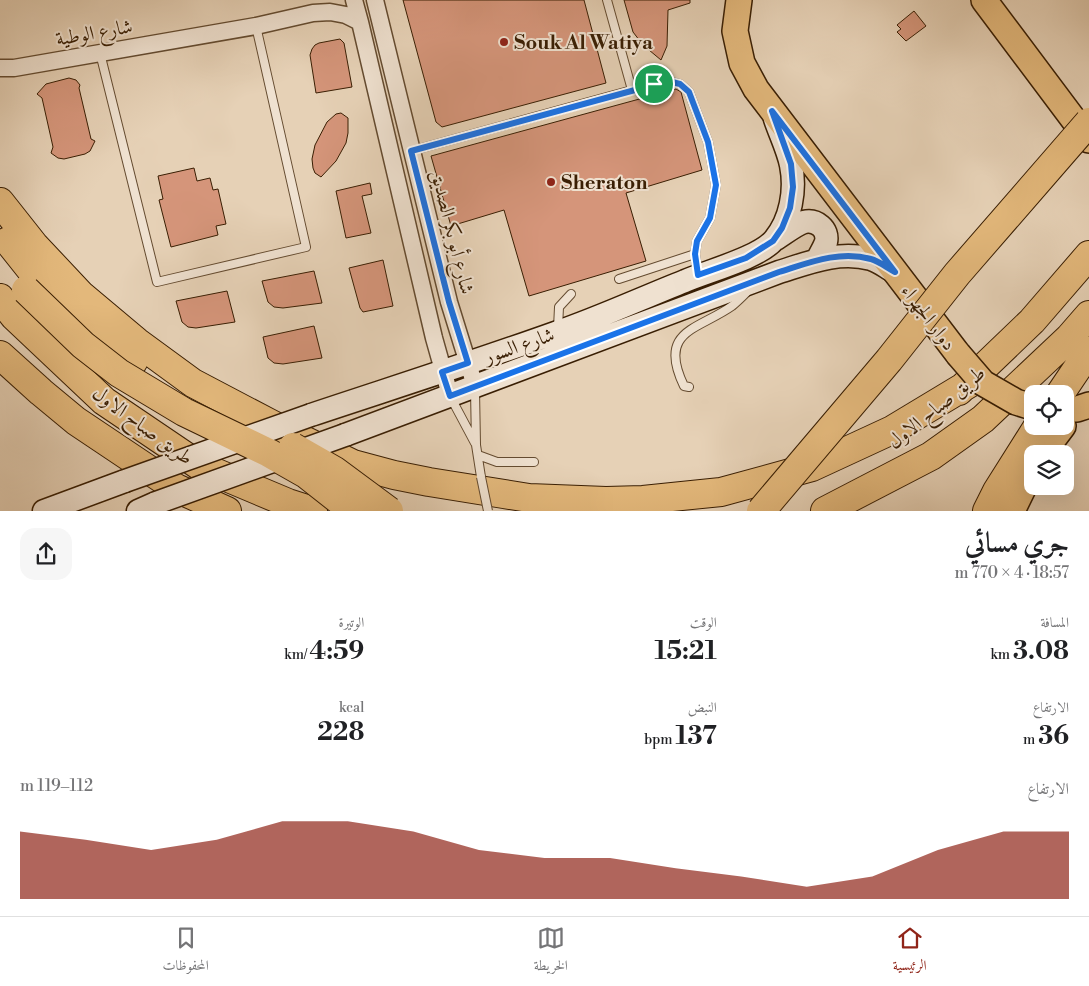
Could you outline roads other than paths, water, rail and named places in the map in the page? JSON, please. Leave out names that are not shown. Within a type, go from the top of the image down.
[{"type":"highway","points":[[762,511],[889,360],[957,274],[1089,122]]},
{"type":"highway","points":[[0,202],[34,245],[81,295],[137,342],[193,383],[353,464],[429,482],[529,498],[606,501],[643,500],[721,492],[812,467],[892,430],[970,383]]},
{"type":"highway","points":[[0,231],[43,285],[98,335],[157,378],[269,434],[335,470],[389,511]]},
{"type":"highway","name":"طريق صباح الاول","points":[[749,511],[836,474],[900,441],[970,383],[1032,321],[1089,255]]},
{"type":"highway","points":[[0,257],[26,290],[83,345],[120,373],[184,412],[269,453],[306,474],[353,511]]},
{"type":"highway","name":"طريق صباح الاول","points":[[0,298],[14,316],[104,401],[200,466],[288,503],[313,511]]},
{"type":"highway","name":"طريق صباح الاول","points":[[825,511],[931,456],[983,419],[1068,338],[1089,315]]},
{"type":"highway","points":[[1074,398],[1089,351]]},
{"type":"highway","name":"طريق صباح الاول","points":[[0,355],[40,392],[76,421],[176,488],[227,511]]},
{"type":"highway","points":[[987,511],[997,491],[1032,435]]},
{"type":"main road","name":"دوار الجهراء","points":[[737,2],[735,32],[742,63],[756,89],[958,354],[983,383],[1016,402],[1024,404]]},
{"type":"main road","points":[[987,3],[1089,140]]},
{"type":"main road","name":"شارع السور","points":[[44,511],[311,415],[558,332],[696,265],[746,258],[773,241],[782,228],[790,208],[793,187],[791,164],[772,111]]},
{"type":"main road","points":[[773,241],[803,222],[813,222],[820,225],[826,232],[826,241],[817,260]]},
{"type":"main road","name":"شارع السور","points":[[147,507],[450,396],[763,278],[817,260],[846,255],[855,256],[872,259],[895,272]]},
{"type":"main road","points":[[1012,511],[1024,486]]},
{"type":"street","points":[[314,13],[328,0]]},
{"type":"street","name":"شارع أبو بكر الصديق","points":[[354,0],[442,372],[450,396]]},
{"type":"street","name":"شارع أبو بكر الصديق","points":[[375,0],[449,302],[474,386]]},
{"type":"street","name":"شارع الوطية","points":[[0,68],[14,68],[256,26],[314,13],[330,12],[346,15],[360,22]]},
{"type":"lane","points":[[607,0],[632,90]]},
{"type":"lane","points":[[100,53],[157,282],[306,247],[256,26]]},
{"type":"lane","points":[[411,151],[668,81],[680,84],[689,92],[708,142],[716,185],[710,218],[697,241],[696,265],[619,279]]},
{"type":"lane","points":[[689,387],[684,386],[676,358],[676,347],[686,332],[732,306],[763,278]]},
{"type":"lane","points":[[558,332],[559,307],[571,294]]},
{"type":"lane","name":"شارع أبو بكر الصديق","points":[[474,386],[476,445],[488,511]]},
{"type":"lane","name":"شارع أبو بكر الصديق","points":[[450,396],[476,445]]},
{"type":"lane","points":[[478,455],[497,462],[534,462]]},
{"type":"place","name":"Souk Al Watiya","points":[[504,42]]},
{"type":"place","name":"Sheraton","points":[[551,182]]}]
